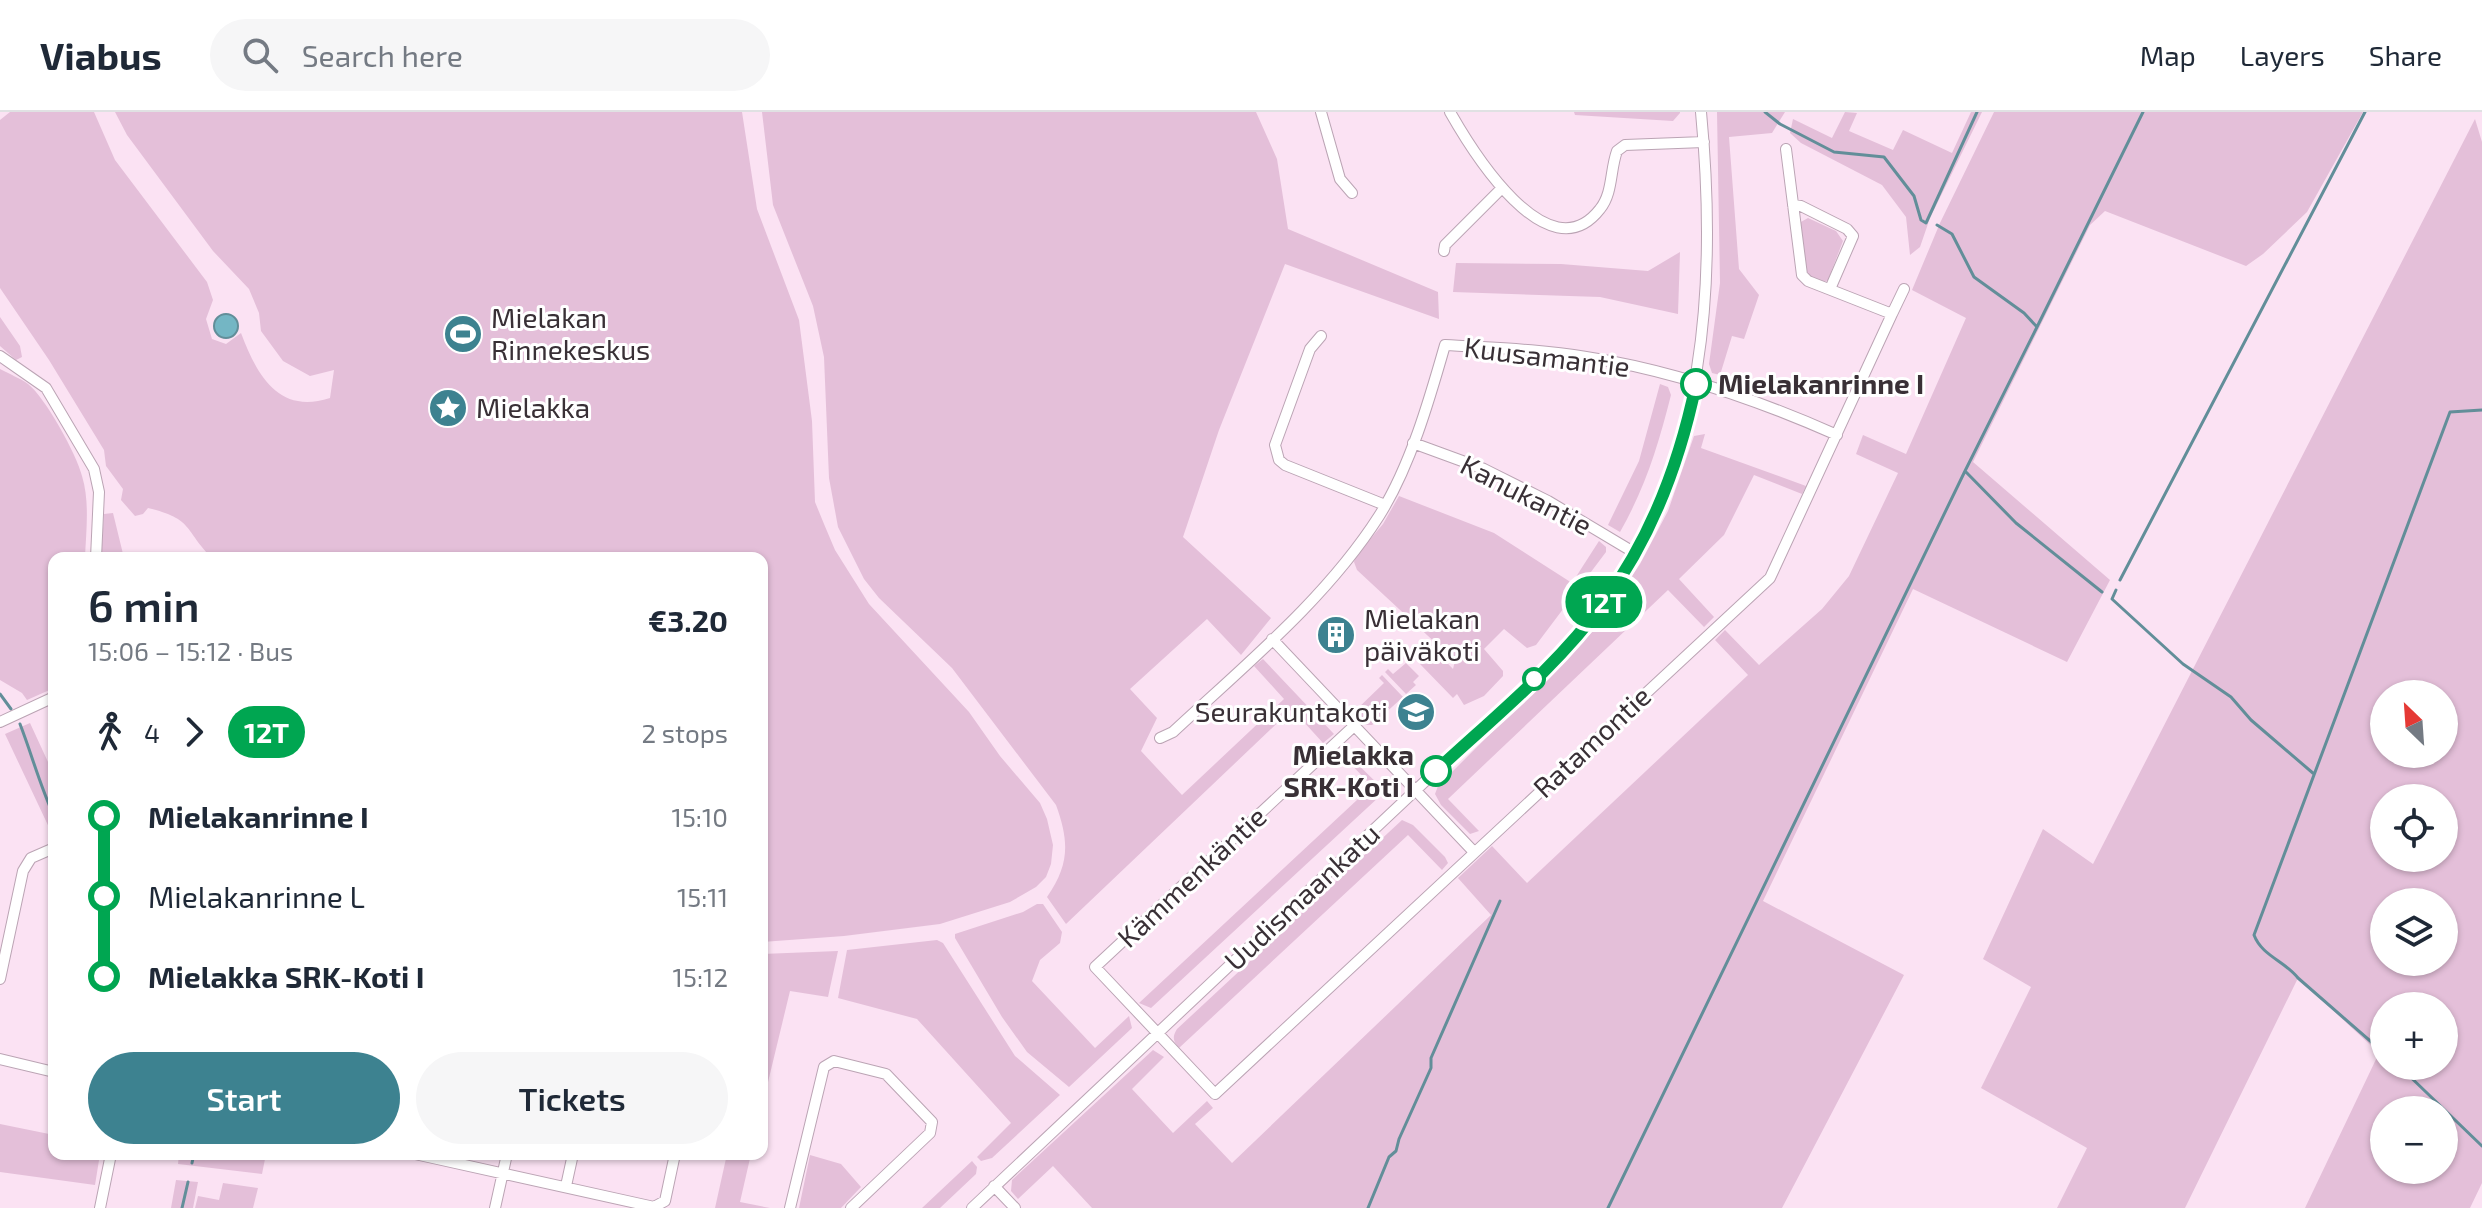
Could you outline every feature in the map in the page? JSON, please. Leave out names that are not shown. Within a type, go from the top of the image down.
[{"type":"street","points":[[1321,112],[1340,179],[1352,193]]},
{"type":"street","points":[[1450,112],[1469,145],[1502,188],[1522,208],[1545,224],[1556,227],[1576,226],[1593,217],[1606,199],[1620,147],[1636,142],[1704,142]]},
{"type":"street","name":"Uudismaankatu","points":[[972,1208],[1415,791],[1576,637],[1603,605],[1635,553],[1658,506],[1678,455],[1696,384],[1708,223],[1701,112]]},
{"type":"street","points":[[1786,149],[1802,275],[1808,281],[1892,314]]},
{"type":"street","points":[[1444,251],[1445,245],[1502,188]]},
{"type":"street","points":[[1793,205],[1847,229],[1853,236],[1830,289]]},
{"type":"street","name":"Ratamontie","points":[[1157,1032],[1215,1094],[1770,578],[1904,289]]},
{"type":"street","points":[[1321,336],[1310,349],[1275,445],[1276,453],[1285,465],[1385,505]]},
{"type":"street","name":"Kuusamantie","points":[[1413,443],[1432,393],[1445,345],[1587,357],[1696,384],[1764,406],[1837,435]]},
{"type":"street","points":[[0,356],[46,388],[94,469],[99,480],[96,552]]},
{"type":"street","points":[[1160,738],[1173,732],[1272,639],[1346,563],[1385,505],[1413,443]]},
{"type":"street","name":"Kanukantie","points":[[1413,443],[1484,469],[1548,501],[1635,553]]},
{"type":"street","points":[[1272,639],[1474,852]]},
{"type":"street","points":[[0,722],[48,700]]},
{"type":"street","name":"Kämmenkäntie","points":[[1157,1032],[1095,967],[1354,726]]},
{"type":"street","points":[[0,979],[23,871],[31,858],[48,851]]},
{"type":"street","points":[[0,1059],[48,1071]]},
{"type":"street","points":[[790,1208],[824,1067],[834,1061],[886,1074],[932,1122],[930,1133],[851,1208]]},
{"type":"street","points":[[100,1208],[110,1160]]},
{"type":"street","points":[[451,1160],[654,1207],[665,1201],[674,1160]]},
{"type":"street","points":[[495,1208],[506,1160]]},
{"type":"street","points":[[566,1186],[572,1160]]},
{"type":"street","points":[[994,1186],[1015,1208]]},
{"type":"shaded area","points":[[10,112],[94,112],[115,160],[207,282],[213,300],[206,319],[212,339],[226,344],[241,333],[254,363],[272,388],[296,401],[312,402],[330,398],[334,370],[310,376],[283,361],[261,331],[259,313],[249,289],[213,251],[127,135],[115,112],[742,112],[757,209],[799,320],[812,421],[815,502],[835,550],[869,604],[969,712],[1000,756],[1040,803],[1053,845],[1046,877],[1036,887],[1010,902],[940,924],[768,942],[768,552],[207,552],[181,521],[148,508],[143,514],[135,516],[121,500],[123,489],[106,466],[104,450],[0,288],[0,120]]},
{"type":"shaded area","points":[[762,112],[1256,112],[1277,159],[1288,229],[1438,292],[1439,319],[1285,264],[1219,430],[1183,537],[1271,618],[1241,655],[1207,619],[1130,689],[1157,718],[1141,751],[1182,795],[1284,699],[1254,666],[1263,659],[1334,734],[1323,743],[1292,709],[1066,924],[1047,897],[1060,874],[1065,852],[1056,805],[952,668],[879,598],[864,579],[838,527],[829,478],[824,357],[813,306],[773,205]]},
{"type":"shaded area","points":[[1574,112],[1680,113],[1673,121],[1575,115]]},
{"type":"shaded area","points":[[1717,112],[1785,112],[1772,133],[1729,137],[1739,269],[1759,295],[1744,339],[1732,336],[1720,375],[1712,373],[1709,364],[1720,283]]},
{"type":"shaded area","points":[[1845,112],[1857,113],[1849,131],[1893,150],[1903,130],[1952,153],[1971,112],[1982,112],[1930,218],[1920,247],[1910,255],[1906,217],[1882,185],[1801,143],[1790,133],[1793,119],[1832,138]]},
{"type":"shaded area","points":[[1994,112],[2363,112],[2307,212],[2246,266],[2105,211],[2090,225],[1973,462],[2110,580],[2067,662],[1913,589],[1763,901],[1904,975],[1782,1208],[1092,1208],[1053,1166],[1018,1199],[1011,1191],[1012,1180],[1153,1050],[1164,1057],[1132,1089],[1173,1133],[1207,1101],[1213,1108],[1195,1124],[1232,1163],[1491,915],[1458,878],[1492,846],[1527,883],[1748,675],[1715,640],[1725,630],[1759,665],[1822,609],[1849,576],[1898,473],[1856,454],[1863,435],[1906,454],[1966,318],[1912,290],[1940,223]]},
{"type":"shaded area","points":[[2475,119],[2482,142],[2482,1183],[2470,1208],[2305,1208],[2370,1072],[2370,1080],[2458,1080],[2458,992],[2370,992],[2370,1045],[2298,978],[2185,1208],[2057,1208],[2087,1148],[1981,1088],[2031,987],[1983,959],[2043,829],[2093,864]]},
{"type":"shaded area","points":[[1808,218],[1836,231],[1843,241],[1825,282],[1806,274],[1799,223]]},
{"type":"shaded area","points":[[1680,252],[1678,314],[1600,297],[1453,292],[1456,263],[1561,264],[1648,271]]},
{"type":"shaded area","points":[[0,317],[20,346],[22,357],[16,360],[0,346]]},
{"type":"shaded area","points":[[0,369],[28,384],[60,427],[82,476],[87,517],[85,552],[48,552],[48,691],[27,700],[22,693],[0,680]]},
{"type":"shaded area","points":[[1660,384],[1668,387],[1671,395],[1666,414],[1644,482],[1620,532],[1608,525],[1639,461]]},
{"type":"shaded area","points":[[1705,434],[1701,448],[1806,486],[1802,494],[1754,475],[1724,535],[1679,579],[1714,617],[1704,627],[1668,590],[1448,799],[1479,831],[1470,834],[1441,805],[1435,794],[1438,786],[1598,626],[1640,564],[1668,511],[1694,436]]},
{"type":"shaded area","points":[[1399,496],[1494,533],[1572,583],[1599,541],[1606,547],[1606,552],[1536,645],[1527,648],[1504,629],[1484,649],[1503,671],[1503,676],[1484,696],[1464,705],[1457,694],[1453,698],[1420,664],[1435,650],[1453,669],[1455,661],[1357,570],[1354,562],[1383,524]]},
{"type":"shaded area","points":[[113,513],[123,552],[101,552],[104,514]]},
{"type":"shaded area","points":[[1406,663],[1419,676],[1413,682],[1416,685],[1406,694],[1385,672],[1388,669],[1393,674]]},
{"type":"shaded area","points":[[1382,675],[1403,697],[1372,725],[1363,725],[1349,712],[1349,706],[1355,711],[1384,683],[1379,678]]},
{"type":"shaded area","points":[[30,723],[48,762],[48,825],[5,734]]},
{"type":"shaded area","points":[[1344,751],[1382,788],[1380,796],[1151,1008],[1139,1003],[1372,786],[1339,752]]},
{"type":"shaded area","points":[[1402,820],[1413,825],[1445,857],[1448,863],[1442,870],[1408,835],[1179,1048],[1174,1039],[1177,1029]]},
{"type":"shaded area","points":[[1043,904],[1062,932],[1060,943],[1040,960],[1032,981],[1095,1048],[1129,1016],[1132,1028],[1069,1087],[1027,1052],[1002,1017],[955,938],[955,934],[1023,912]]},
{"type":"shaded area","points":[[937,940],[943,943],[1015,1056],[1060,1095],[992,1158],[981,1161],[977,1157],[1011,1123],[917,1019],[838,998],[847,950]]},
{"type":"shaded area","points":[[838,951],[828,997],[790,991],[768,1082],[768,954]]},
{"type":"shaded area","points":[[0,1124],[48,1134],[48,1160],[99,1160],[95,1185],[0,1172]]},
{"type":"shaded area","points":[[810,1155],[841,1164],[861,1187],[841,1208],[799,1208]]},
{"type":"shaded area","points":[[178,1160],[265,1160],[262,1174],[178,1164]]},
{"type":"shaded area","points":[[726,1160],[750,1160],[740,1202],[770,1208],[715,1208]]},
{"type":"shaded area","points":[[972,1161],[977,1167],[976,1174],[940,1208],[922,1208]]},
{"type":"shaded area","points":[[176,1180],[198,1182],[193,1208],[171,1208]]},
{"type":"shaded area","points":[[223,1183],[258,1188],[253,1208],[195,1208],[198,1196],[219,1200]]},
{"type":"water","points":[[226,314],[237,321],[238,326],[231,337],[226,338],[215,331],[214,326],[221,315]]},
{"type":"waterway","points":[[1765,112],[1780,124],[1834,152],[1884,157],[1914,196],[1921,220],[1926,223],[1977,112]]},
{"type":"waterway","points":[[2037,327],[2143,112]]},
{"type":"waterway","points":[[2120,580],[2365,112]]},
{"type":"waterway","points":[[1937,225],[1952,234],[1974,277],[2024,313],[2037,327],[1965,471],[2016,523],[2102,592]]},
{"type":"waterway","points":[[2370,1041],[2268,953],[2254,935],[2450,412],[2482,410]]},
{"type":"waterway","points":[[1608,1208],[1965,471]]},
{"type":"waterway","points":[[2116,590],[2112,599],[2183,664],[2231,697],[2251,720],[2314,774]]},
{"type":"waterway","points":[[0,694],[11,709]]},
{"type":"waterway","points":[[20,724],[48,802]]},
{"type":"waterway","points":[[1368,1208],[1389,1157],[1396,1151],[1431,1068],[1431,1058],[1500,901]]},
{"type":"waterway","points":[[2414,1080],[2482,1146]]},
{"type":"waterway","points":[[182,1208],[188,1182]]},
{"type":"bus line","name":"12T","points":[[1436,771],[1539,674],[1603,605],[1635,553],[1658,506],[1678,455],[1696,384]]},
{"type":"place","name":"Mielakan Rinnekeskus","points":[[463,334]]},
{"type":"place","name":"Mielakanrinne I","points":[[1696,384]]},
{"type":"place","name":"Mielakka","points":[[448,408]]},
{"type":"place","name":"Mielakan päiväkoti","points":[[1336,635]]},
{"type":"place","name":"Seurakuntakoti","points":[[1416,712]]},
{"type":"place","name":"Mielakka SRK-Koti I","points":[[1436,771]]}]
